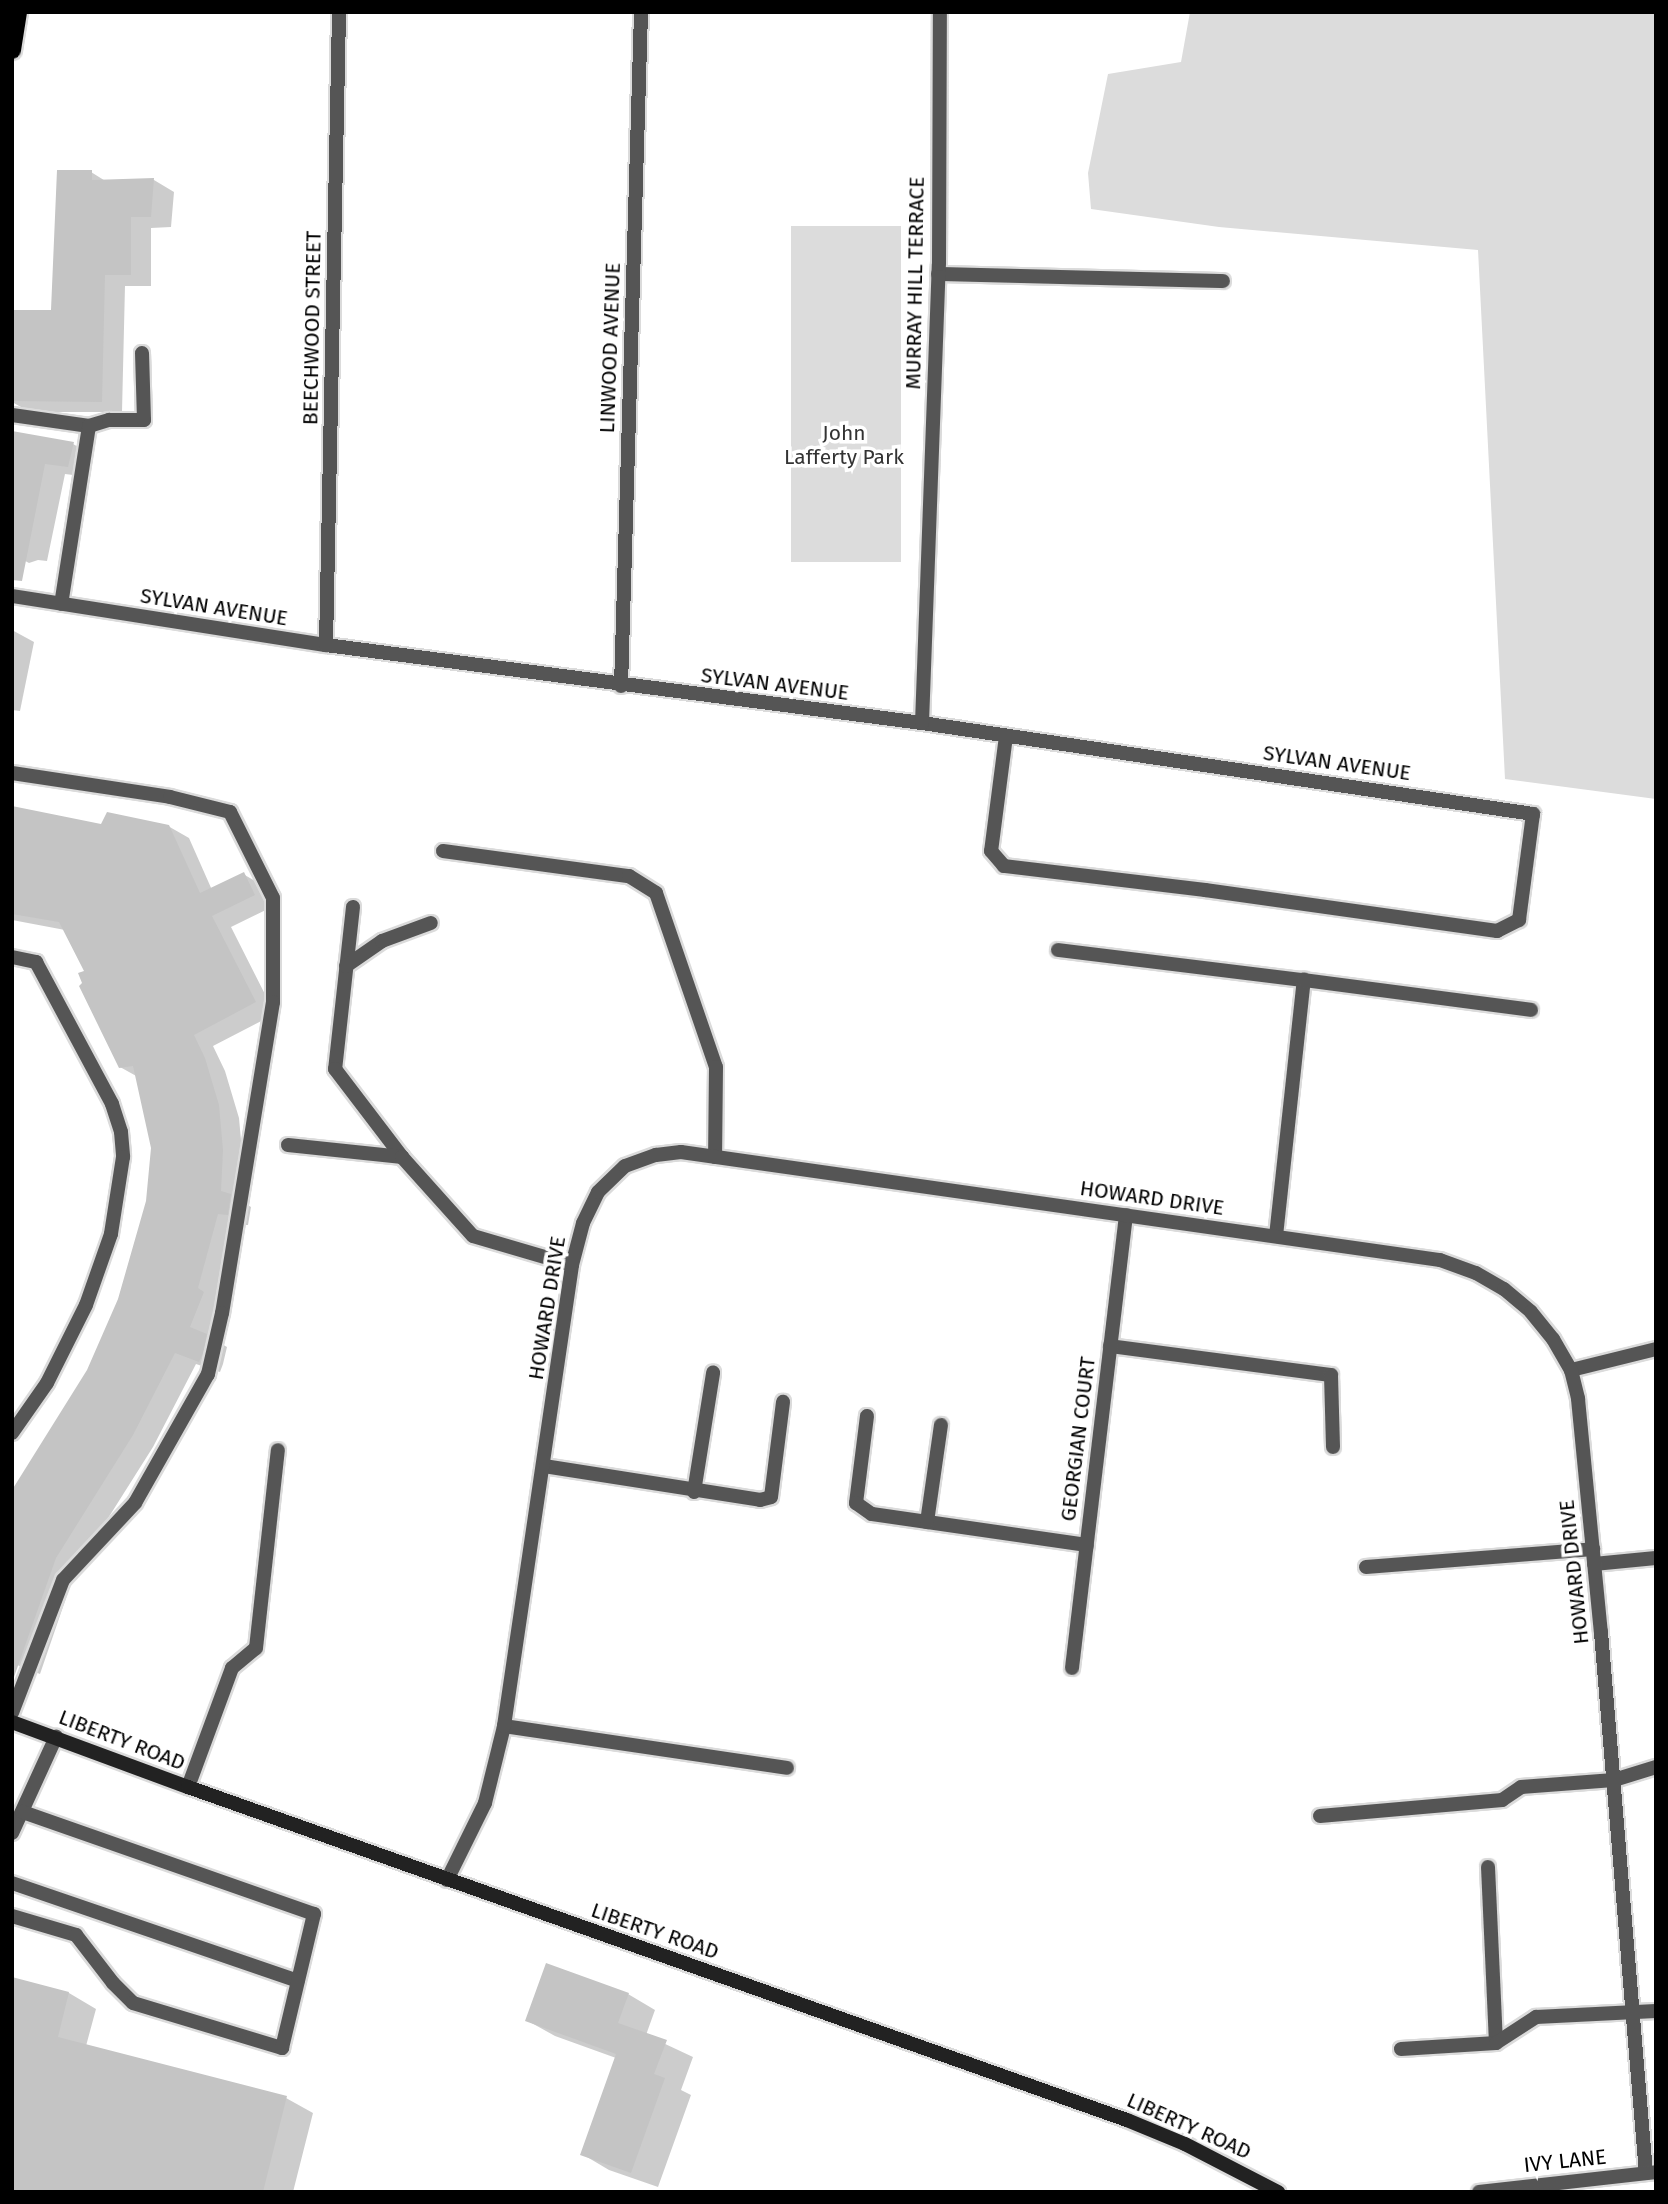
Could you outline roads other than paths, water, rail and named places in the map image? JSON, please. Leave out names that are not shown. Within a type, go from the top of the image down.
[{"type":"main road","points":[[12,50],[18,12]]},
{"type":"main road","name":"LIBERTY ROAD","points":[[12,1722],[447,1880],[1127,2120],[1185,2144],[1278,2192]]},
{"type":"street","name":"BEECHWOOD STREET","points":[[326,645],[340,12]]},
{"type":"street","name":"LINWOOD AVENUE","points":[[621,685],[641,12]]},
{"type":"street","name":"MURRAY HILL TERRACE","points":[[922,723],[938,274],[940,12]]},
{"type":"street","points":[[938,274],[1223,281]]},
{"type":"street","points":[[12,415],[89,426],[109,420],[144,420],[142,353]]},
{"type":"street","points":[[61,604],[89,426]]},
{"type":"street","name":"SYLVAN AVENUE","points":[[12,596],[326,645],[922,723],[1533,814],[1519,920],[1497,931],[1205,890],[1004,866],[991,851],[1006,736]]},
{"type":"street","points":[[12,773],[170,797],[230,811],[273,898],[273,1002],[222,1313],[208,1374],[135,1503],[63,1580],[12,1713]]},
{"type":"street","points":[[443,851],[629,876],[656,893],[716,1067],[715,1157]]},
{"type":"street","points":[[353,907],[335,1069],[402,1157],[472,1236],[572,1265]]},
{"type":"street","points":[[346,966],[382,941],[431,923]]},
{"type":"street","points":[[1058,950],[1304,979],[1531,1010]]},
{"type":"street","points":[[12,957],[36,962],[112,1104],[121,1132],[123,1157],[111,1234],[86,1305],[47,1382],[12,1433]]},
{"type":"street","points":[[1276,1236],[1304,979]]},
{"type":"street","points":[[288,1144],[402,1157]]},
{"type":"street","name":"HOWARD DRIVE","points":[[447,1880],[485,1803],[504,1726],[572,1265],[583,1223],[598,1192],[625,1166],[656,1155],[681,1152],[1440,1260],[1476,1273],[1504,1289],[1531,1312],[1571,1370],[1578,1399],[1614,1780],[1632,2010],[1651,2173]]},
{"type":"street","name":"GEORGIAN COURT","points":[[1072,1668],[1126,1215]]},
{"type":"street","points":[[1110,1346],[1331,1375],[1333,1447]]},
{"type":"street","points":[[1571,1370],[1656,1349]]},
{"type":"street","points":[[694,1492],[713,1373]]},
{"type":"street","points":[[544,1466],[694,1492],[760,1500],[771,1497],[783,1402]]},
{"type":"street","points":[[867,1416],[856,1503],[872,1514],[1087,1545]]},
{"type":"street","points":[[927,1522],[941,1425]]},
{"type":"street","points":[[188,1787],[232,1668],[256,1648],[278,1450]]},
{"type":"street","points":[[1366,1567],[1594,1557],[1656,1558]]},
{"type":"street","points":[[504,1726],[787,1768]]},
{"type":"street","points":[[12,1833],[56,1737]]},
{"type":"street","points":[[1320,1816],[1502,1800],[1521,1787],[1614,1780],[1656,1766]]},
{"type":"street","points":[[12,1916],[76,1935],[113,1983],[133,2003],[282,2048],[314,1914],[22,1812]]},
{"type":"street","points":[[1488,1867],[1496,2043]]},
{"type":"street","points":[[12,1883],[298,1981]]},
{"type":"street","points":[[1401,2049],[1496,2043],[1536,2017],[1632,2010],[1656,2011]]},
{"type":"street","name":"IVY LANE","points":[[1479,2192],[1651,2173]]},
{"type":"park label","name":"John Lafferty Park","points":[[844,445]]}]
